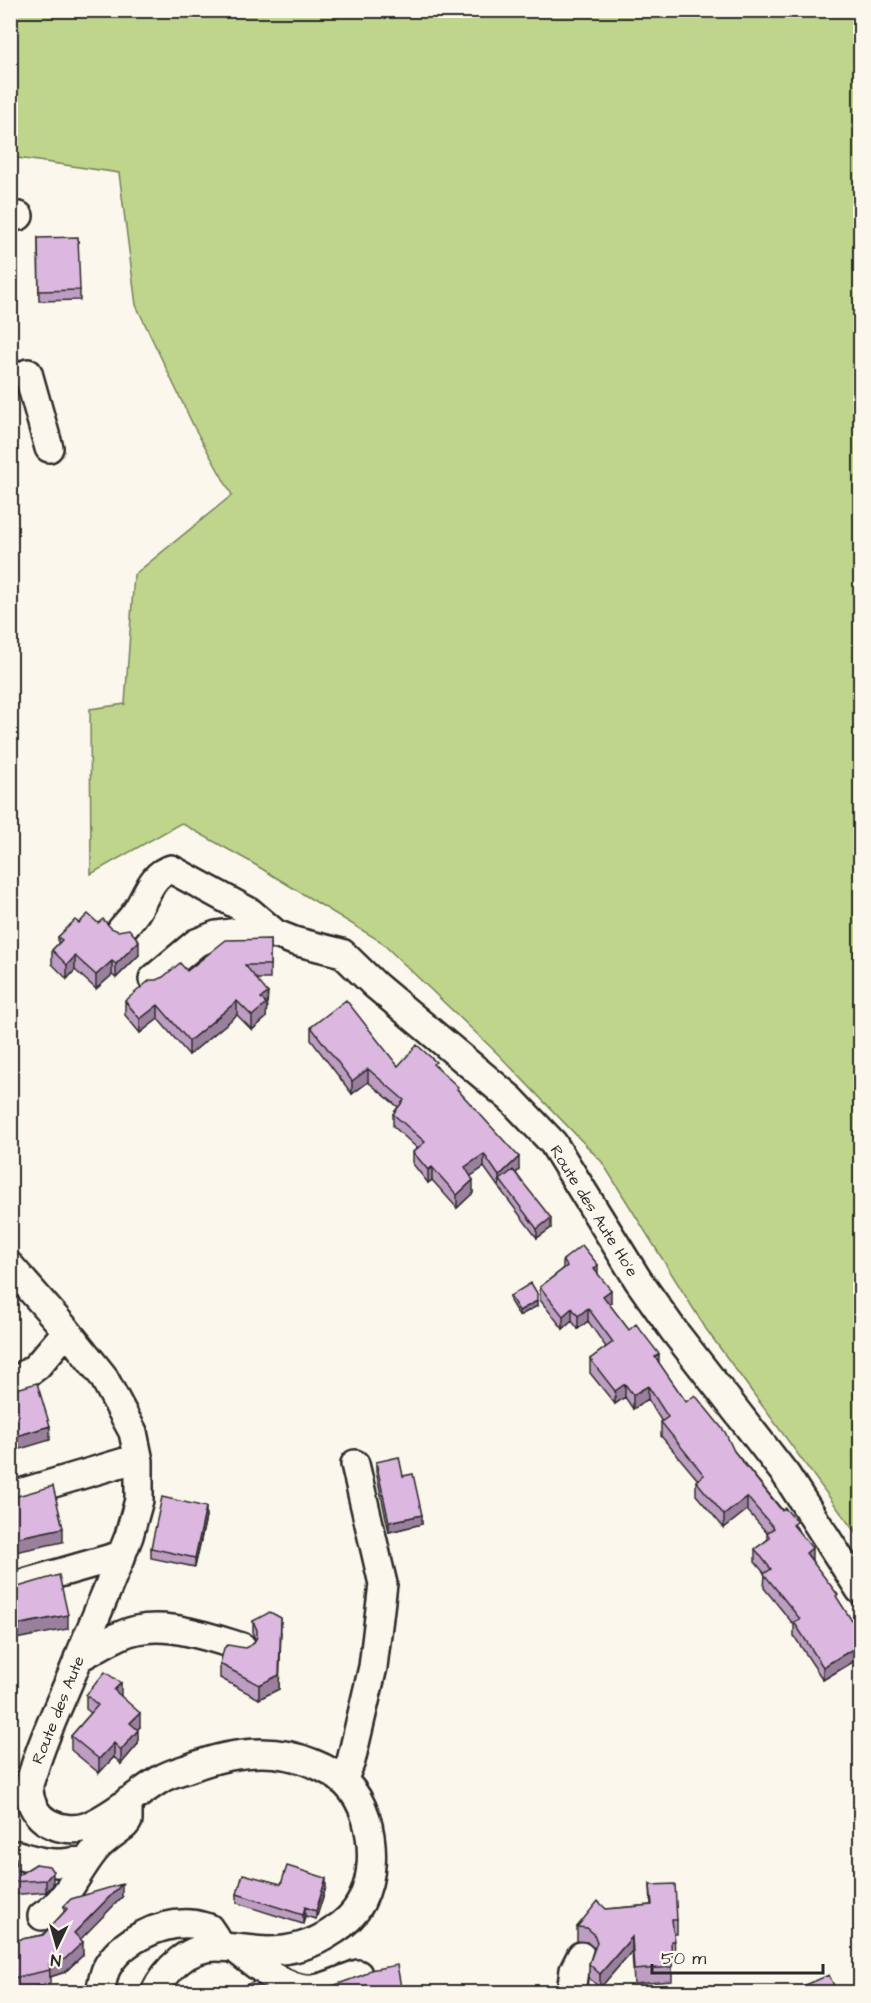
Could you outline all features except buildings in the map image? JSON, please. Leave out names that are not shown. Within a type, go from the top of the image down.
[{"type":"street","points":[[27,372],[49,448]]},
{"type":"street","points":[[122,930],[136,912],[155,879],[162,871],[171,869],[250,912],[277,935]]},
{"type":"street","name":"Route des Aute Ho'e","points":[[153,979],[196,942],[216,935],[243,931],[266,930],[294,941],[342,953],[375,985],[511,1099],[553,1143],[638,1280],[674,1331],[786,1475],[861,1590]]},
{"type":"street","name":"Route des Aute","points":[[12,1268],[67,1330],[103,1376],[134,1432],[138,1458],[139,1500],[129,1536],[40,1749],[28,1788],[31,1802],[41,1819],[56,1827],[87,1827],[163,1778],[215,1758],[250,1753],[276,1754],[303,1759],[331,1770],[351,1787],[366,1817],[372,1850],[369,1882],[360,1904],[343,1924],[318,1941],[295,1949],[267,1951],[214,1946],[192,1952],[174,1964],[161,1978],[155,1992]]},
{"type":"street","points":[[10,1386],[37,1366],[67,1330]]},
{"type":"street","points":[[10,1496],[138,1458]]},
{"type":"street","points":[[343,1781],[351,1761],[373,1667],[383,1584],[355,1464]]},
{"type":"street","points":[[14,1586],[122,1555]]},
{"type":"street","points":[[78,1658],[121,1635],[141,1629],[165,1629],[203,1635],[242,1647]]},
{"type":"street","points":[[42,1916],[56,1908],[97,1847],[128,1821],[128,1801]]},
{"type":"street","points":[[18,1855],[37,1861],[56,1863],[78,1860],[85,1863]]},
{"type":"street","points":[[100,1992],[107,1969],[124,1948],[145,1934],[170,1926],[192,1923],[209,1928],[228,1948],[297,1988],[311,1989],[330,1985],[358,1974]]},
{"type":"street","points":[[571,1992],[574,1970],[581,1956]]},
{"type":"green space","points":[[11,10],[860,11],[860,1539],[706,1329],[602,1162],[498,1054],[380,941],[249,861],[181,823],[91,874],[90,709],[125,704],[134,575],[232,495],[194,427],[136,305],[119,173],[11,157]]}]
